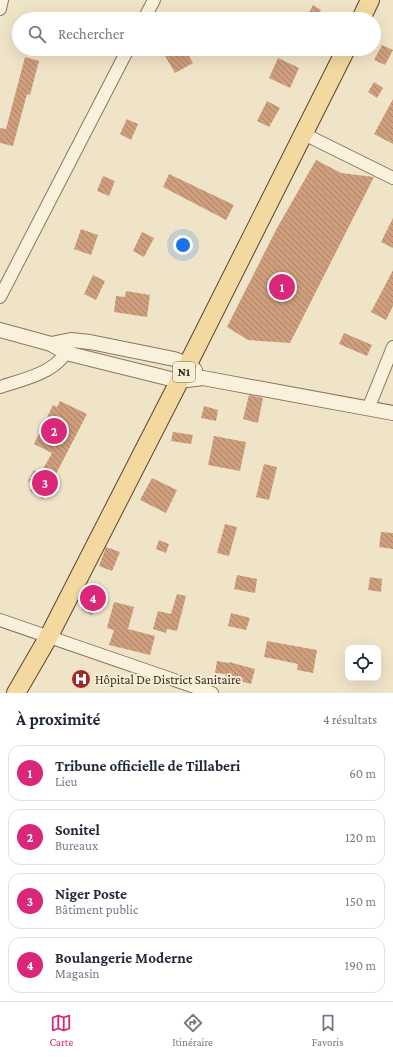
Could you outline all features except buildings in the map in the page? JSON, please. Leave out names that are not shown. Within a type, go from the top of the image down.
[{"type":"main road","points":[[364,12],[370,0]]},
{"type":"main road","name":"N1","points":[[16,693],[49,636],[343,56]]},
{"type":"street","points":[[0,9],[2,0]]},
{"type":"street","points":[[148,12],[154,0]]},
{"type":"street","points":[[0,297],[124,56]]},
{"type":"street","points":[[304,134],[393,178]]},
{"type":"street","points":[[0,330],[51,344],[66,353],[179,381],[203,378],[393,413]]},
{"type":"street","points":[[0,387],[34,375],[54,365],[66,353],[71,340]]},
{"type":"street","points":[[51,344],[71,340],[90,342],[188,364],[203,378]]},
{"type":"street","points":[[368,409],[393,347]]},
{"type":"street","points":[[0,620],[212,693]]},
{"type":"place","name":"Tribune officielle de Tillaberi","points":[[282,287]]},
{"type":"place","name":"Sonitel","points":[[54,431]]},
{"type":"place","name":"Niger Poste","points":[[45,483]]},
{"type":"place","name":"Boulangerie Moderne","points":[[93,598]]},
{"type":"place","name":"Hôpital De District Sanitaire","points":[[81,679]]}]
